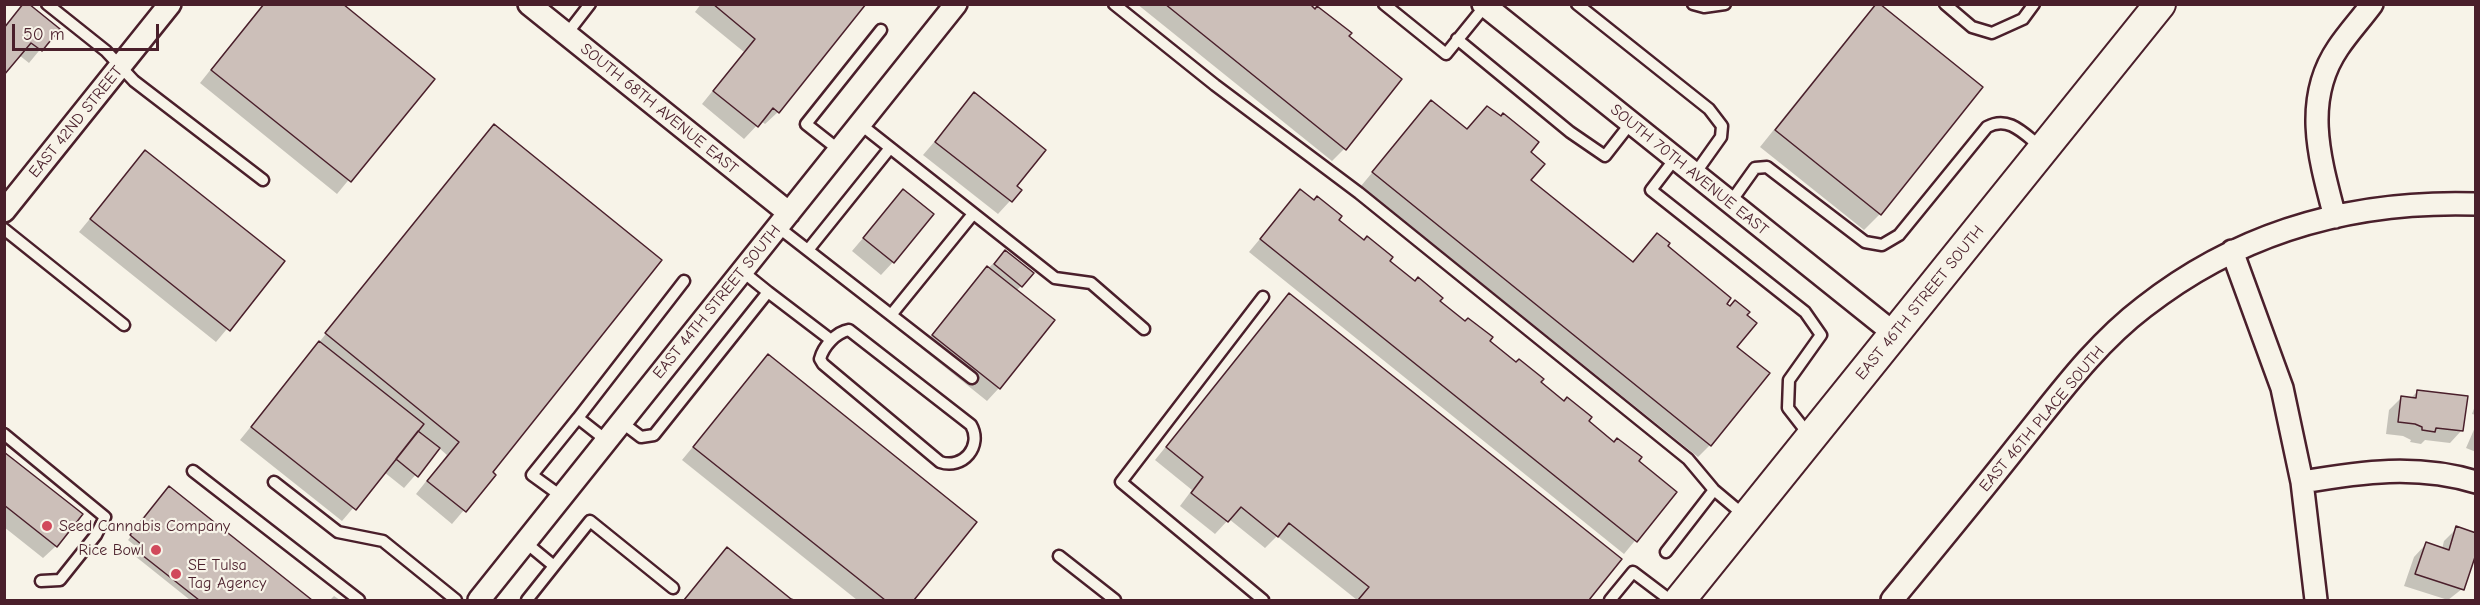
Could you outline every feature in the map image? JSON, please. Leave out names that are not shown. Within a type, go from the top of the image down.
[{"type":"street","name":"EAST 42ND STREET","points":[[4,211],[170,4]]},
{"type":"street","name":"SOUTH 68TH AVENUE EAST","points":[[529,4],[784,220]]},
{"type":"street","name":"EAST 44TH STREET SOUTH","points":[[479,600],[956,4]]},
{"type":"street","name":"EAST 46TH STREET SOUTH","points":[[1680,600],[1896,335],[2160,4]]},
{"type":"street","points":[[2335,217],[2322,166],[2316,114],[2318,93],[2337,49],[2372,4]]},
{"type":"street","name":"SOUTH 70TH AVENUE EAST","points":[[1484,5],[1674,160],[1896,335]]},
{"type":"street","name":"EAST 46TH PLACE SOUTH","points":[[1892,600],[2083,365],[2143,308],[2187,277],[2232,251],[2268,234],[2335,217],[2399,207],[2475,204]]},
{"type":"street","points":[[2232,251],[2282,388],[2302,482],[2316,600]]},
{"type":"street","points":[[2302,482],[2394,470],[2422,470],[2475,482]]},
{"type":"lane","points":[[47,4],[106,51],[134,81],[263,180]]},
{"type":"lane","points":[[566,35],[590,4]]},
{"type":"lane","points":[[1114,4],[1215,85],[1359,193],[1688,459],[1714,490],[1747,517]]},
{"type":"lane","points":[[1384,4],[1446,54],[1484,5]]},
{"type":"lane","points":[[1577,4],[1709,109],[1722,126],[1721,137],[1694,175]]},
{"type":"lane","points":[[1693,4],[1704,7],[1725,4]]},
{"type":"lane","points":[[1945,4],[1972,27],[1992,33],[2023,19],[2034,4]]},
{"type":"lane","points":[[839,150],[806,124],[881,30]]},
{"type":"lane","points":[[1457,39],[1570,132],[1605,156],[1630,124]]},
{"type":"lane","points":[[1730,203],[1755,168],[1767,167],[1865,242],[1882,245],[1899,235],[1987,127],[1997,122],[2009,123],[2043,149]]},
{"type":"lane","points":[[860,124],[1055,278],[1091,283],[1144,329]]},
{"type":"lane","points":[[808,250],[890,148]]},
{"type":"lane","points":[[1674,160],[1651,190],[1806,312],[1821,335],[1789,380],[1788,408],[1811,438]]},
{"type":"lane","points":[[891,315],[973,214]]},
{"type":"lane","points":[[784,220],[808,250],[972,378]]},
{"type":"lane","points":[[4,229],[124,325]]},
{"type":"lane","points":[[742,271],[831,340]]},
{"type":"lane","points":[[561,496],[532,475],[684,281]]},
{"type":"lane","points":[[620,422],[641,437],[654,435],[768,292]]},
{"type":"lane","points":[[1263,297],[1121,482],[1263,600]]},
{"type":"lane","points":[[842,331],[854,331],[971,425],[977,435],[976,444],[961,462],[950,466],[940,462],[823,364],[819,359],[821,353],[831,340],[842,331]]},
{"type":"lane","points":[[578,418],[606,440]]},
{"type":"lane","points":[[4,434],[105,517],[96,535],[60,580],[40,581]]},
{"type":"lane","points":[[193,471],[359,600]]},
{"type":"lane","points":[[274,482],[338,532],[382,541],[456,600]]},
{"type":"lane","points":[[1666,552],[1714,490]]},
{"type":"lane","points":[[527,600],[590,521],[673,588]]},
{"type":"lane","points":[[525,542],[554,566]]},
{"type":"lane","points":[[1059,556],[1115,600]]},
{"type":"lane","points":[[1610,600],[1633,572],[1670,600]]},
{"type":"building","points":[[23,4],[29,4],[60,29],[42,51],[31,43],[4,75],[4,28]]},
{"type":"building","points":[[264,4],[343,4],[435,79],[351,182],[211,70]]},
{"type":"building","points":[[713,4],[866,4],[779,113],[773,108],[758,127],[713,91],[755,39]]},
{"type":"building","points":[[1165,4],[1310,4],[1315,9],[1317,6],[1352,33],[1349,36],[1402,79],[1346,150]]},
{"type":"building","points":[[1876,4],[1880,4],[1983,87],[1881,215],[1775,130]]},
{"type":"building","points":[[974,92],[1046,150],[1017,186],[1022,190],[1012,202],[935,142]]},
{"type":"building","points":[[1431,100],[1467,129],[1487,106],[1501,116],[1503,113],[1539,142],[1531,152],[1545,164],[1531,180],[1633,262],[1657,233],[1670,243],[1668,246],[1731,298],[1727,304],[1730,306],[1735,300],[1750,312],[1747,315],[1757,323],[1737,347],[1770,373],[1711,446],[1372,172]]},
{"type":"building","points":[[494,124],[662,260],[493,472],[496,475],[466,512],[427,481],[459,442],[325,333]]},
{"type":"building","points":[[145,150],[285,261],[230,331],[90,219]]},
{"type":"building","points":[[903,189],[934,214],[894,263],[863,238]]},
{"type":"building","points":[[1300,189],[1314,200],[1317,196],[1342,216],[1339,220],[1364,240],[1367,236],[1393,257],[1390,261],[1415,281],[1418,277],[1443,298],[1440,301],[1465,321],[1468,318],[1493,337],[1490,341],[1516,362],[1519,359],[1544,379],[1541,382],[1564,401],[1567,397],[1592,417],[1589,421],[1614,442],[1617,438],[1642,457],[1639,461],[1677,492],[1637,542],[1260,239]]},
{"type":"building","points":[[1005,250],[1034,273],[1022,287],[994,264]]},
{"type":"building","points":[[987,266],[1055,320],[1000,389],[932,335]]},
{"type":"building","points":[[1289,293],[1622,559],[1589,600],[1358,600],[1369,587],[1289,523],[1278,537],[1241,507],[1228,522],[1191,493],[1203,477],[1166,447]]},
{"type":"building","points":[[319,341],[424,424],[356,510],[251,427]]},
{"type":"building","points":[[768,354],[977,522],[914,600],[885,600],[693,447]]},
{"type":"building","points":[[2417,390],[2468,396],[2463,431],[2436,428],[2435,432],[2422,430],[2422,427],[2415,424],[2398,422],[2401,396],[2416,398]]},
{"type":"building","points":[[418,431],[440,448],[418,477],[396,459]]},
{"type":"building","points":[[4,452],[83,514],[57,547],[4,505]]},
{"type":"building","points":[[169,486],[312,600],[199,600],[137,551],[142,545],[130,535]]},
{"type":"building","points":[[2456,526],[2476,533],[2476,554],[2464,590],[2415,574],[2426,542],[2449,550]]},
{"type":"building","points":[[727,547],[791,599],[794,600],[684,600]]},
{"type":"place","name":"Seed Cannabis Company","points":[[47,526]]},
{"type":"place","name":"Rice Bowl","points":[[156,550]]},
{"type":"place","name":"SE Tulsa Tag Agency","points":[[176,574]]}]
